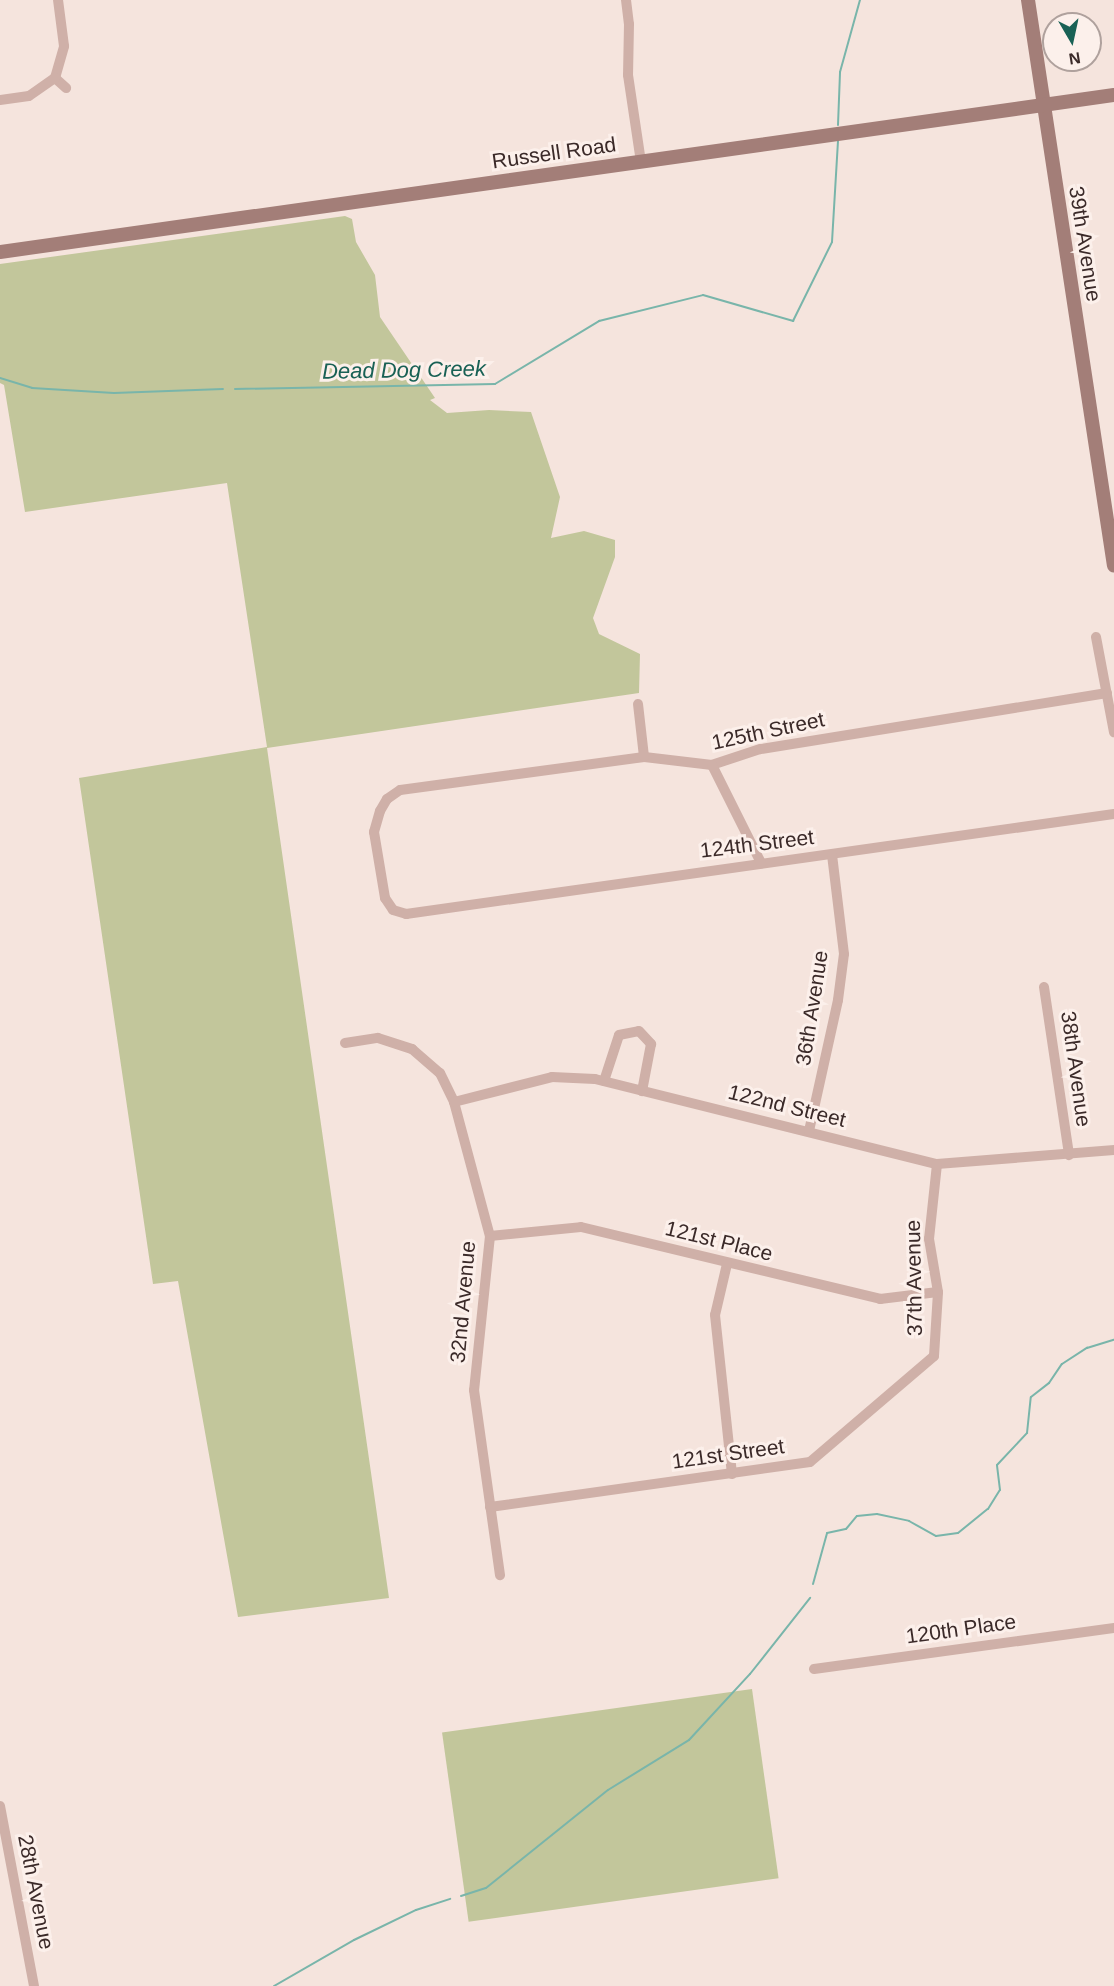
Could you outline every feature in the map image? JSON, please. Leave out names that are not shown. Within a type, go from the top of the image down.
[{"type":"street","points":[[0,100],[29,96],[56,78],[64,45],[58,0]]},
{"type":"street","points":[[626,0],[629,24],[628,75],[640,162]]},
{"type":"street","name":"39th Avenue","points":[[1028,0],[1042,105],[1114,561]]},
{"type":"street","points":[[56,78],[66,88]]},
{"type":"street","name":"Russell Road","points":[[0,252],[1114,95]]},
{"type":"street","points":[[1096,637],[1114,731]]},
{"type":"street","name":"125th Street","points":[[406,914],[393,910],[385,898],[374,832],[383,805],[400,790],[644,757],[712,765],[760,749],[1107,693]]},
{"type":"street","points":[[638,704],[644,757]]},
{"type":"street","points":[[712,765],[761,862]]},
{"type":"street","name":"124th Street","points":[[406,914],[761,862],[832,855],[1114,814]]},
{"type":"street","name":"36th Avenue","points":[[809,1131],[838,999],[844,954],[832,855]]},
{"type":"street","name":"38th Avenue","points":[[1044,987],[1070,1155]]},
{"type":"street","points":[[604,1081],[619,1035],[639,1031],[651,1044],[642,1091]]},
{"type":"street","name":"32nd Avenue","points":[[345,1043],[378,1038],[412,1049],[440,1073],[454,1102],[490,1236],[474,1390],[500,1575]]},
{"type":"street","name":"122nd Street","points":[[454,1102],[552,1077],[604,1081],[937,1164],[1114,1150]]},
{"type":"street","name":"37th Avenue","points":[[934,1356],[938,1292],[929,1239],[937,1164]]},
{"type":"street","name":"121st Place","points":[[490,1236],[581,1227],[880,1299],[938,1292]]},
{"type":"street","points":[[727,1264],[715,1315],[732,1474]]},
{"type":"street","name":"121st Street","points":[[490,1507],[810,1462],[934,1356]]},
{"type":"street","name":"120th Place","points":[[814,1669],[1114,1628]]},
{"type":"street","name":"28th Avenue","points":[[0,1806],[34,1986]]},
{"type":"green space","points":[[345,216],[352,219],[356,242],[375,275],[380,317],[435,398],[430,400],[447,413],[489,410],[531,412],[560,497],[551,538],[584,531],[615,540],[615,557],[593,618],[599,634],[640,654],[639,693],[267,748],[389,1598],[238,1617],[178,1281],[153,1284],[79,778],[267,747],[227,483],[25,512],[4,385],[0,383],[0,264]]},
{"type":"green space","points":[[752,1689],[779,1878],[469,1922],[442,1733]]},
{"type":"waterway","name":"Dead Dog Creek","points":[[838,125],[840,72],[860,0]]},
{"type":"waterway","name":"Dead Dog Creek","points":[[235,389],[495,384],[599,321],[703,295],[793,321],[832,242],[838,141]]},
{"type":"waterway","name":"Dead Dog Creek","points":[[0,378],[32,388],[114,393],[223,389]]},
{"type":"waterway","points":[[813,1584],[827,1533],[846,1529],[857,1516],[877,1514],[909,1521],[936,1536],[958,1533],[988,1509],[1000,1490],[997,1465],[1027,1433],[1031,1397],[1049,1383],[1062,1364],[1087,1348],[1114,1340]]},
{"type":"waterway","points":[[461,1896],[486,1888],[608,1790],[689,1740],[750,1674],[810,1598]]},
{"type":"waterway","points":[[274,1986],[354,1940],[416,1910],[450,1899]]}]
